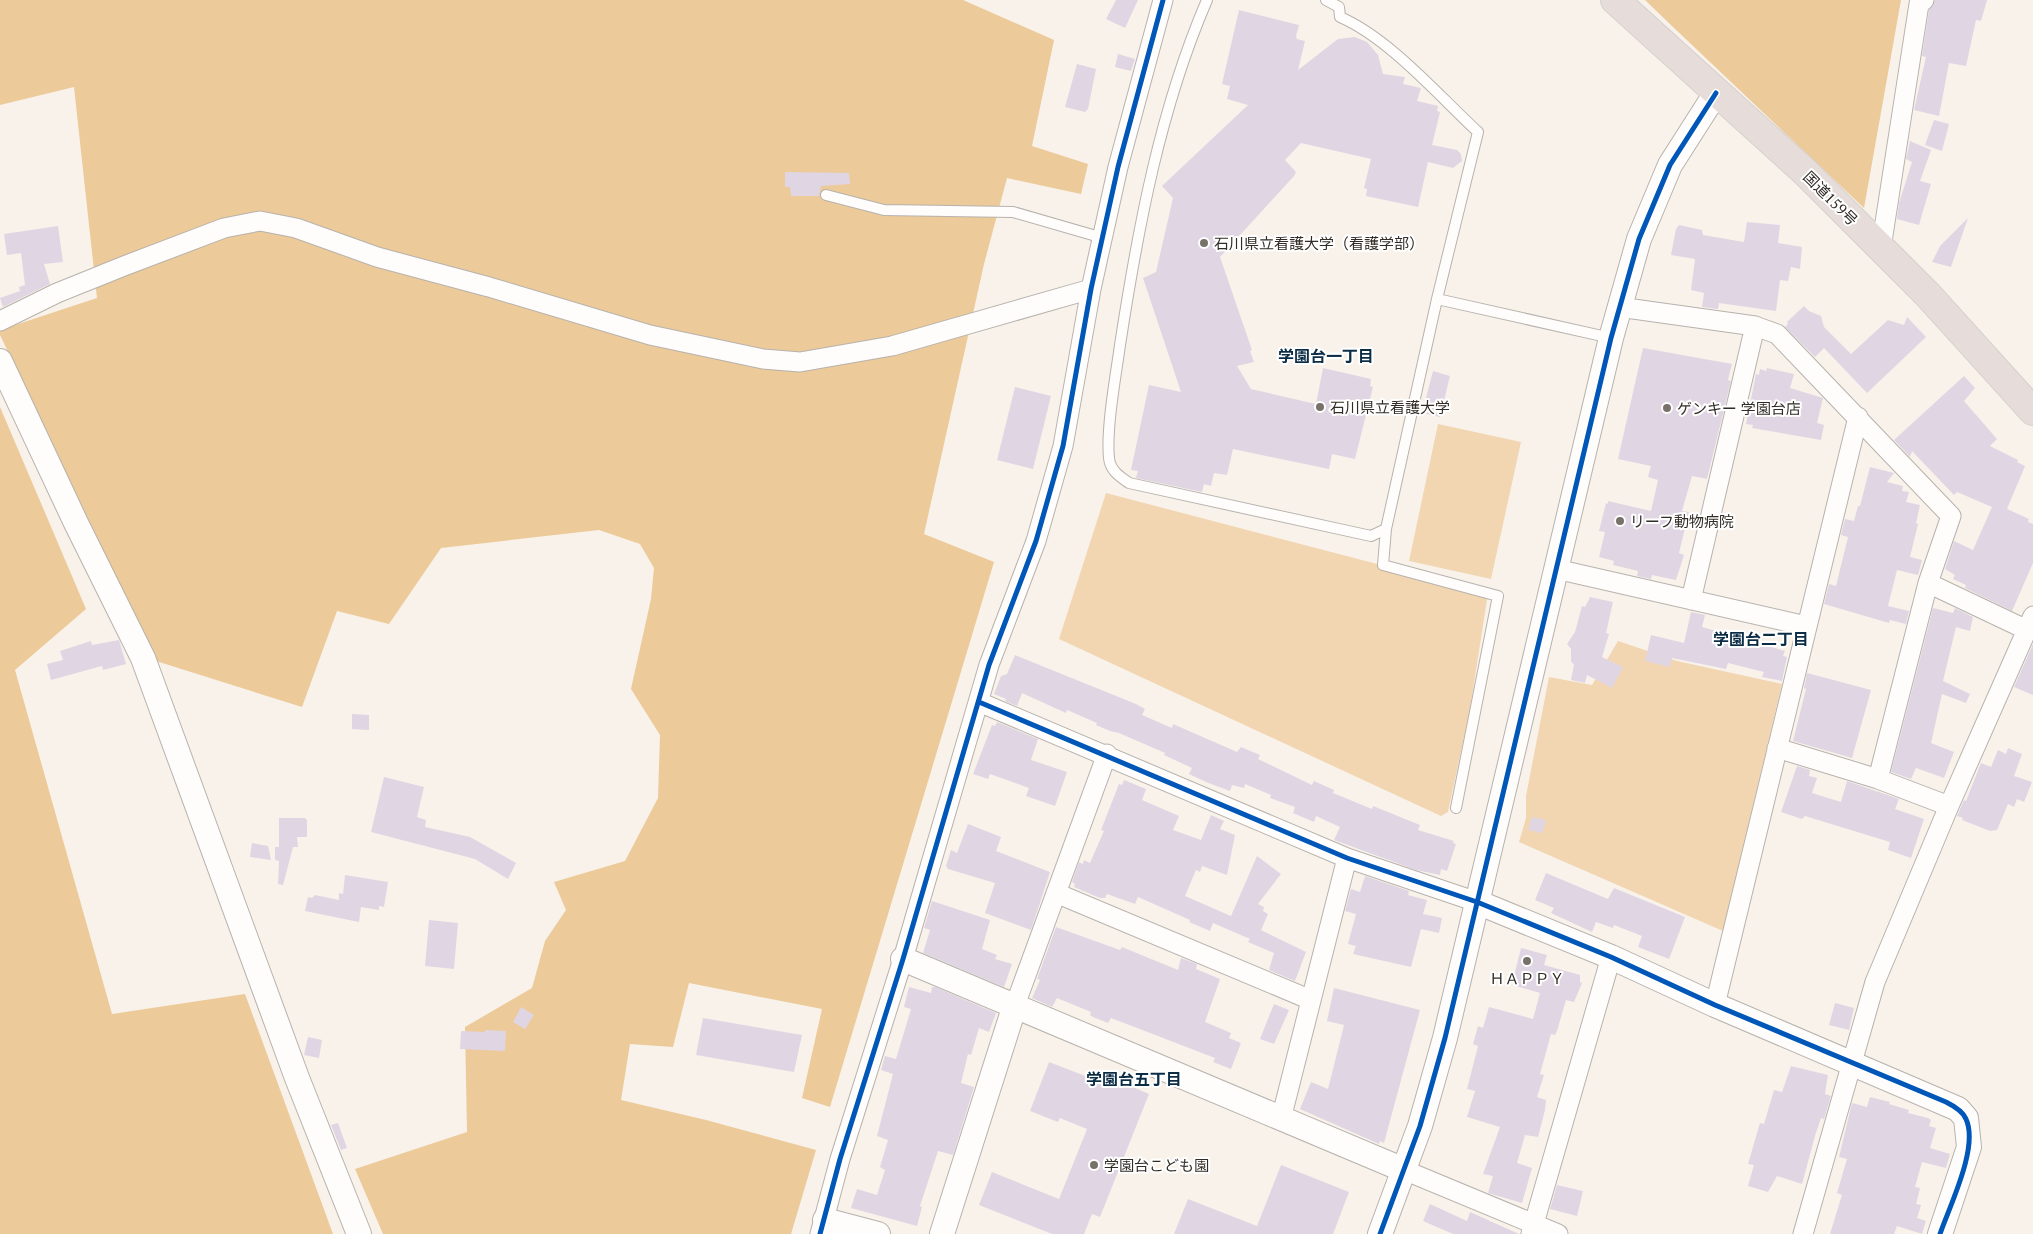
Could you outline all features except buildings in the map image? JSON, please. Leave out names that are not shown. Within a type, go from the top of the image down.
[{"type":"highway","name":"国道159号","points":[[1615,0],[1804,172],[1928,295],[2033,411]]},
{"type":"street","points":[[878,1234],[822,1227],[840,1159],[903,959],[989,666],[1036,541],[1063,446],[1092,289],[1118,167],[1163,0]]},
{"type":"street","points":[[1881,248],[1919,4],[1924,0]]},
{"type":"street","points":[[1380,1234],[1420,1126],[1442,1046],[1610,338],[1638,239],[1670,165],[1716,93]]},
{"type":"street","points":[[0,321],[57,293],[142,259],[224,228],[260,221],[296,228],[376,257],[489,287],[650,335],[762,359],[800,362],[892,346],[1092,289]]},
{"type":"street","points":[[1619,307],[1755,326],[1777,334],[1951,516],[1928,583],[1878,779]]},
{"type":"street","points":[[1691,600],[1755,326]]},
{"type":"street","points":[[0,361],[76,523],[144,658],[297,1078],[359,1234]]},
{"type":"street","points":[[1715,1005],[1858,417]]},
{"type":"street","points":[[1556,569],[1806,626]]},
{"type":"street","points":[[1802,1234],[1875,982],[1949,806],[2030,623],[1928,583]]},
{"type":"street","points":[[979,702],[1107,754],[1347,858],[1477,902],[1611,957],[1715,1005],[1946,1102],[1958,1109],[1966,1118],[1969,1147],[1940,1234]]},
{"type":"street","points":[[1777,748],[1878,779],[1949,806]]},
{"type":"street","points":[[942,1234],[1014,1008],[1107,754]]},
{"type":"street","points":[[1282,1119],[1347,858]]},
{"type":"street","points":[[1056,893],[1311,1000]]},
{"type":"street","points":[[1533,1229],[1611,957]]},
{"type":"street","points":[[903,959],[1014,1008],[1404,1170],[1533,1229],[1558,1234]]},
{"type":"lane","points":[[1207,0],[1184,55],[1134,249],[1118,361],[1109,459],[1114,472],[1129,483],[1371,536],[1386,528]]},
{"type":"lane","points":[[1326,0],[1340,7],[1340,17],[1356,24],[1393,53],[1478,132],[1437,299],[1386,528],[1383,565],[1498,596],[1456,808]]},
{"type":"lane","points":[[826,195],[884,210],[1013,212],[1103,238]]},
{"type":"lane","points":[[1437,299],[1610,338]]},
{"type":"shaded area","points":[[0,0],[963,0],[1054,40],[1032,146],[1088,164],[1081,194],[1007,178],[984,264],[924,534],[994,562],[830,1107],[802,1098],[822,1009],[689,983],[673,1047],[630,1044],[621,1100],[706,1120],[816,1150],[791,1234],[383,1234],[355,1169],[467,1132],[465,1027],[532,988],[545,941],[566,910],[554,882],[625,861],[658,798],[660,735],[631,689],[651,599],[654,568],[640,544],[599,530],[441,548],[389,624],[337,611],[302,707],[156,661],[0,335],[0,330],[97,298],[74,87],[0,105]]},
{"type":"shaded area","points":[[1645,0],[1901,0],[1864,208],[1672,26]]},
{"type":"shaded area","points":[[0,407],[86,609],[15,670],[112,1014],[245,994],[333,1234],[0,1234]]},
{"type":"shaded area","points":[[1438,424],[1521,442],[1491,579],[1409,561]]},
{"type":"shaded area","points":[[1106,493],[1488,593],[1470,709],[1448,812],[1441,816],[1059,639]]},
{"type":"shaded area","points":[[1618,641],[1677,661],[1782,684],[1723,931],[1519,842],[1526,818],[1526,796],[1549,677],[1592,685]]},
{"type":"cycle path","points":[[820,1234],[840,1159],[903,959],[989,665],[1036,541],[1063,446],[1091,289],[1118,167],[1163,0]]},
{"type":"cycle path","points":[[1380,1234],[1420,1126],[1445,1038],[1611,338],[1639,239],[1670,165],[1716,93]]},
{"type":"cycle path","points":[[979,702],[1347,858],[1477,902],[1611,957],[1715,1005],[1952,1105],[1965,1116],[1969,1131],[1969,1145],[1962,1176],[1940,1234]]},
{"type":"place","name":"石川県立看護大学（看護学部）","points":[[1204,243]]},
{"type":"place","name":"石川県立看護大学","points":[[1320,407]]},
{"type":"place","name":"ゲンキー 学園台店","points":[[1667,408]]},
{"type":"place","name":"リーフ動物病院","points":[[1620,521]]},
{"type":"place","name":"ＨＡＰＰＹ","points":[[1527,961]]},
{"type":"place","name":"学園台こども園","points":[[1094,1165]]},
{"type":"district","name":"学園台一丁目","points":[[1326,356]]},
{"type":"district","name":"学園台二丁目","points":[[1761,639]]},
{"type":"district","name":"学園台五丁目","points":[[1134,1079]]}]
